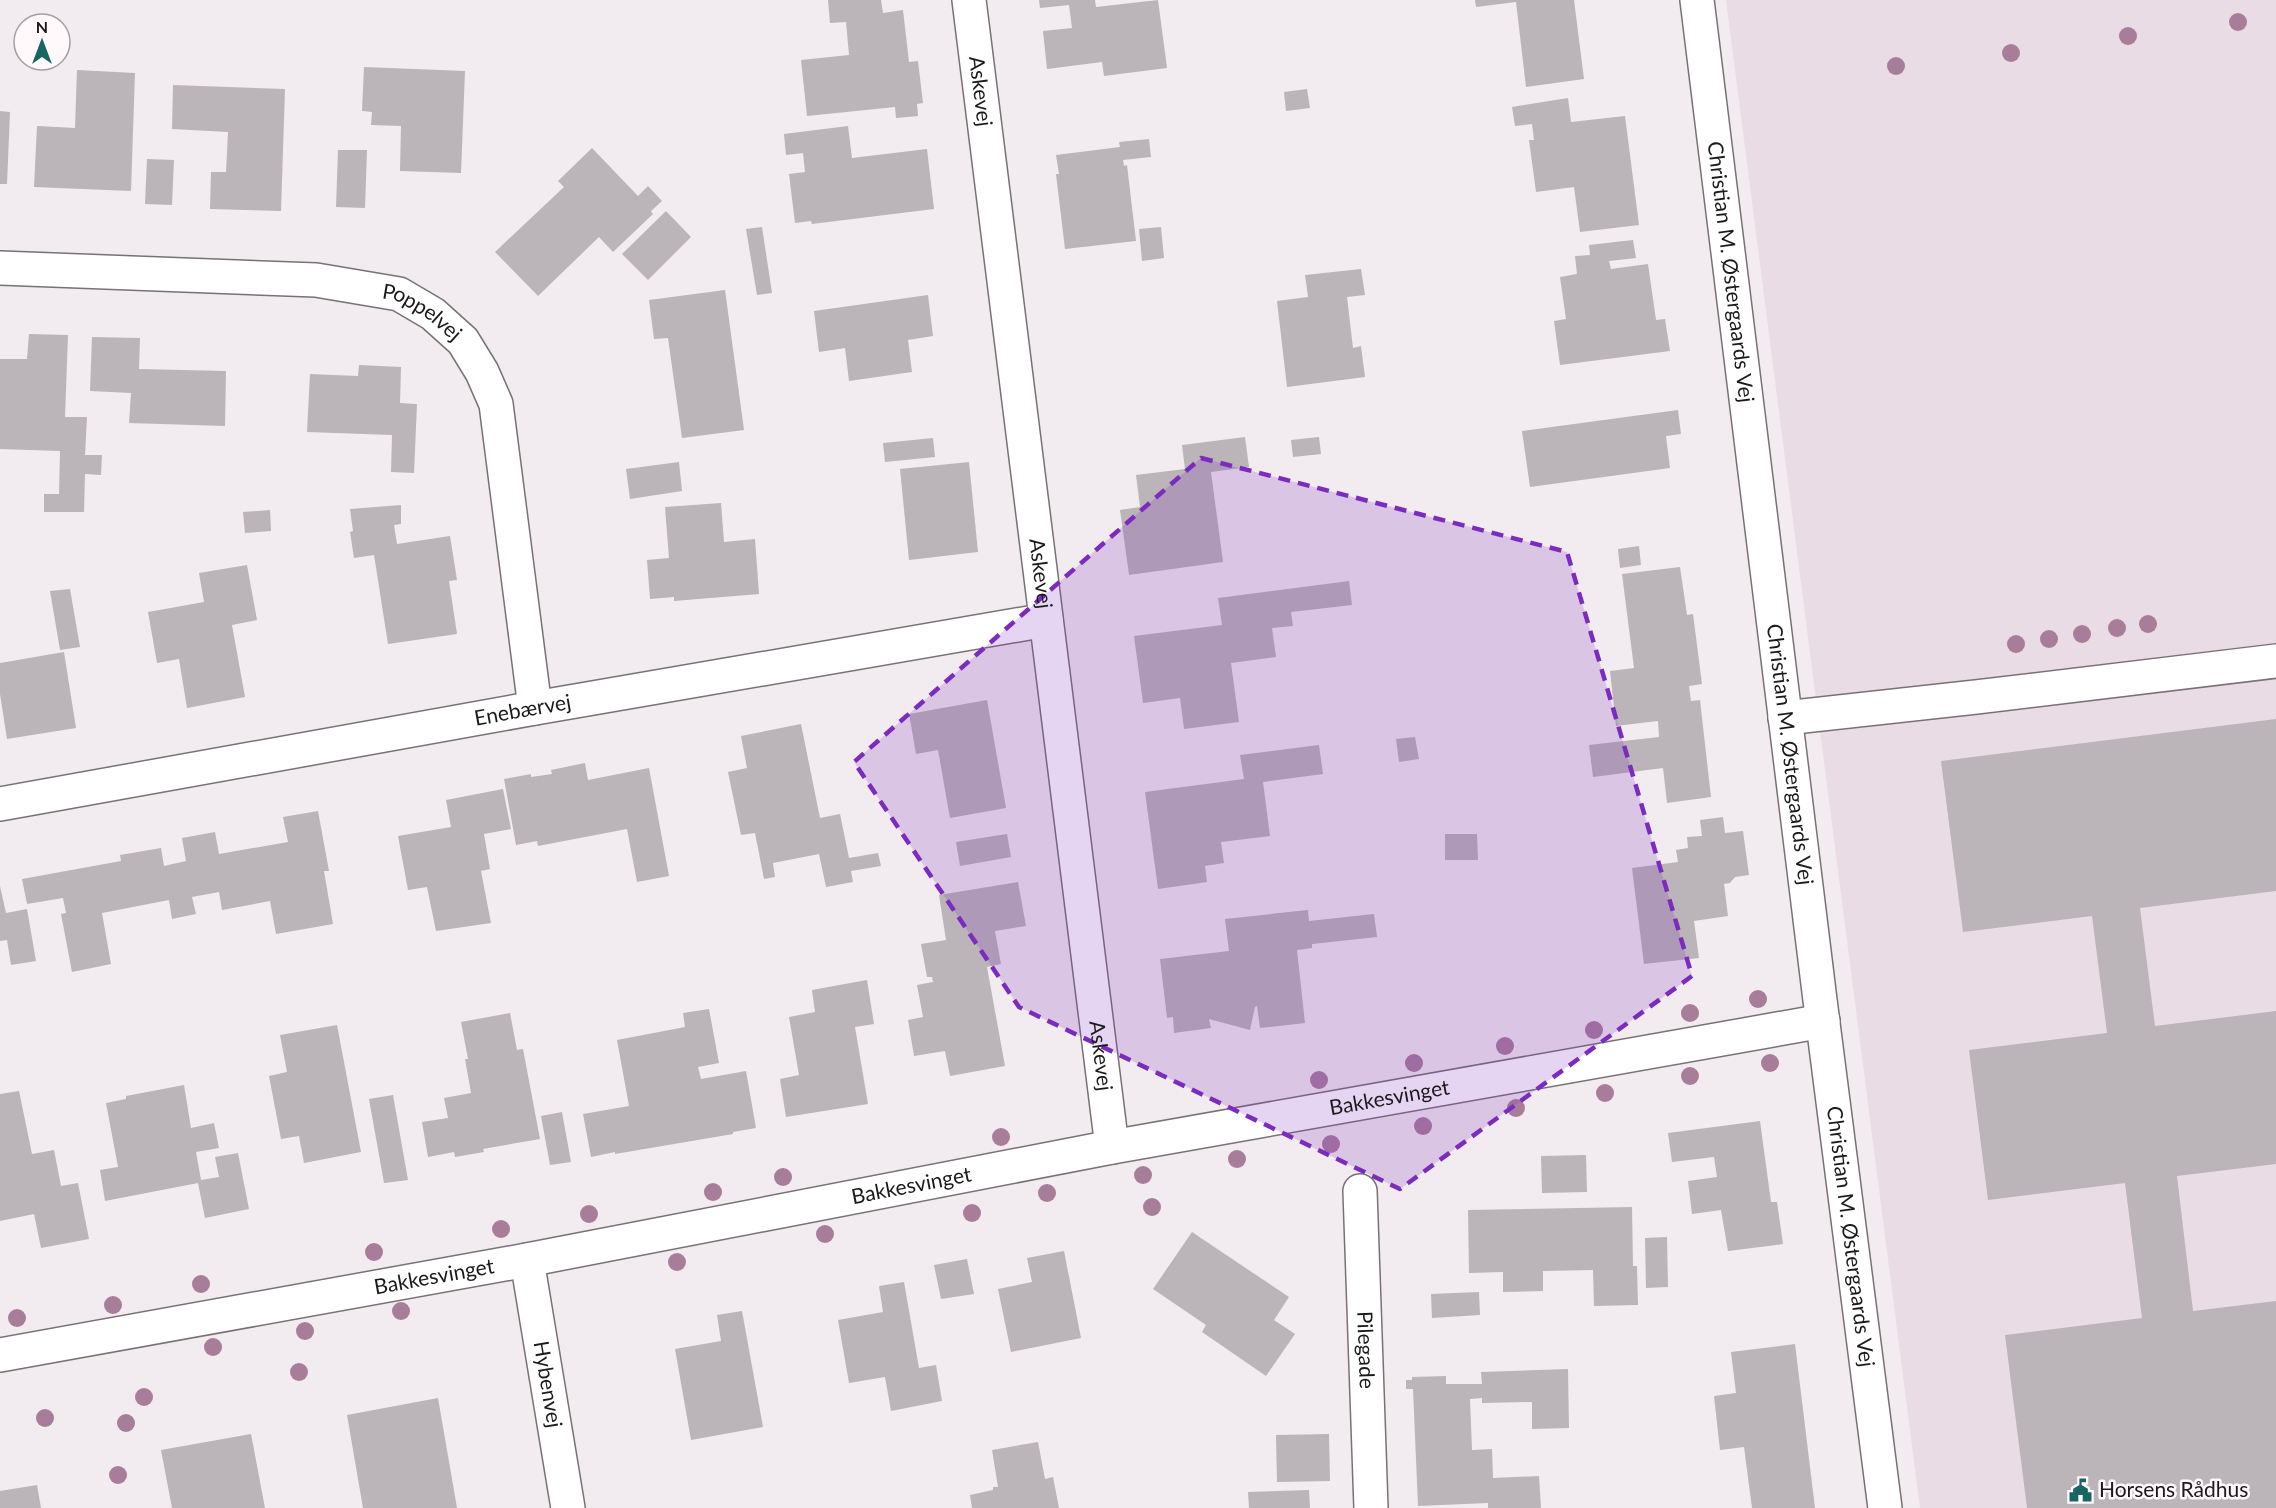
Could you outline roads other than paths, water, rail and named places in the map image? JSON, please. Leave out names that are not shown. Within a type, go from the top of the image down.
[{"type":"street","name":"Askevej","points":[[969,0],[1112,1147]]},
{"type":"street","name":"Christian M. Østergaards Vej","points":[[1697,0],[1885,1508]]},
{"type":"street","name":"Poppelvej","points":[[0,268],[316,279],[399,294],[433,314],[463,341],[482,372],[496,404],[535,708]]},
{"type":"street","name":"Enebærvej","points":[[0,804],[535,708],[1046,621]]},
{"type":"street","points":[[1785,718],[2276,661]]},
{"type":"street","name":"Bakkesvinget","points":[[0,1355],[527,1260],[1112,1147],[1823,1021]]},
{"type":"street","name":"Pilegade","points":[[1360,1191],[1371,1508]]},
{"type":"street","name":"Hybenvej","points":[[527,1260],[568,1508]]},
{"type":"place","name":"Horsens Rådhus","points":[[2081,1490]]}]
